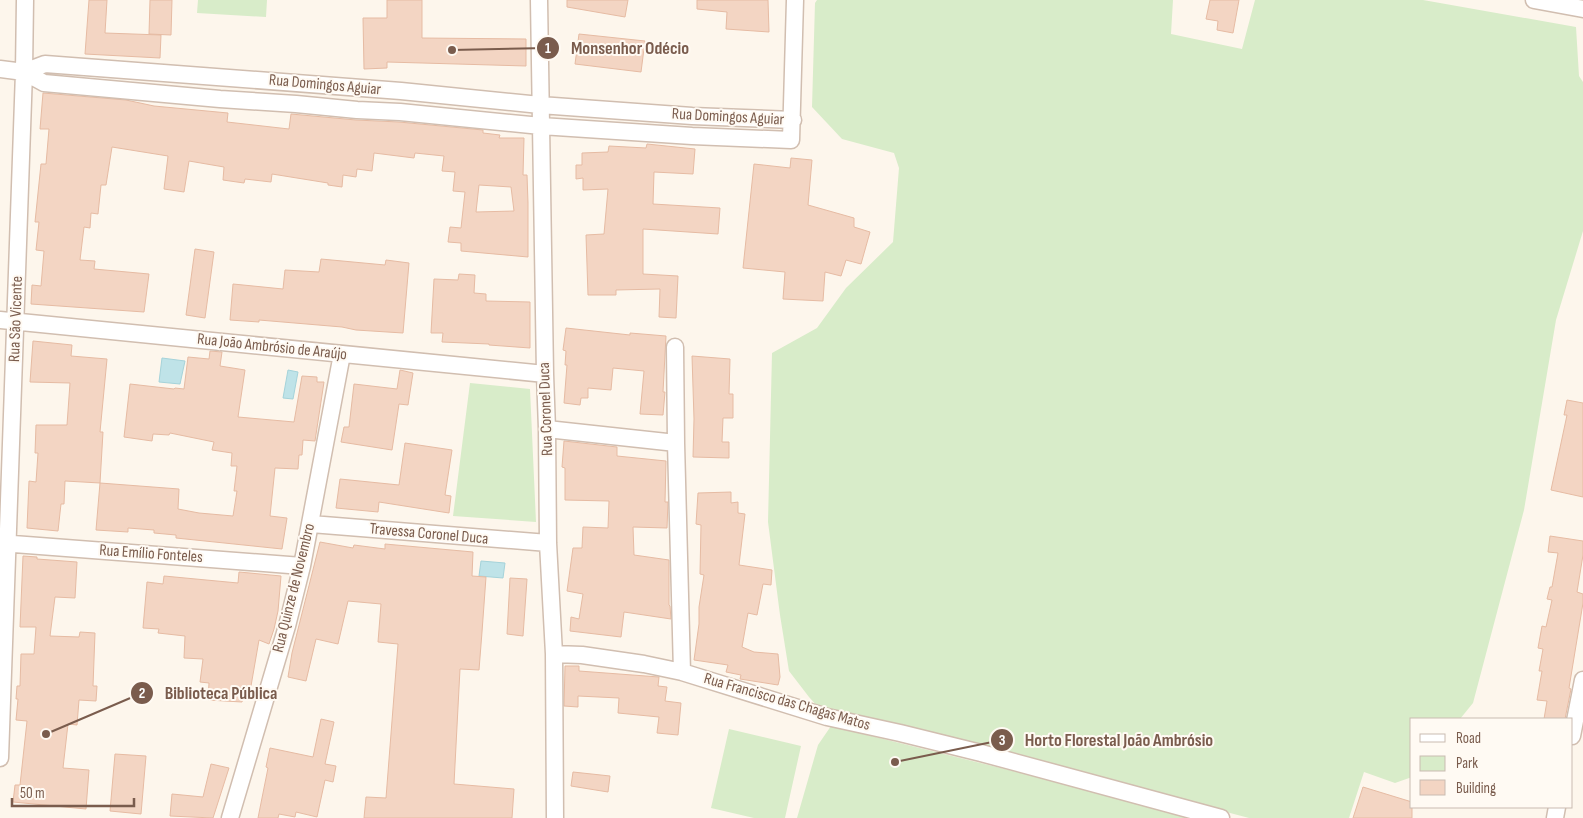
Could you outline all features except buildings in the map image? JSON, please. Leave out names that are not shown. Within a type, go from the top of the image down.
[{"type":"street","name":"Rua São Vicente","points":[[0,758],[8,321],[24,72],[25,0]]},
{"type":"street","name":"Rua Coronel Duca","points":[[539,0],[544,374],[547,428],[548,543],[554,654],[555,818]]},
{"type":"street","points":[[793,120],[795,0]]},
{"type":"street","points":[[1544,1],[1583,9]]},
{"type":"street","name":"Rua Domingos Aguiar","points":[[0,70],[24,72],[44,83],[220,100],[296,104],[541,126],[692,136],[791,140],[793,120],[692,116],[540,105],[298,82],[110,68],[45,64],[24,72]]},
{"type":"street","points":[[108,88],[110,68]]},
{"type":"street","points":[[296,104],[298,82]]},
{"type":"street","points":[[400,112],[401,91]]},
{"type":"street","points":[[692,116],[692,136]]},
{"type":"street","name":"Rua João Ambrósio de Araújo","points":[[8,321],[544,374]]},
{"type":"street","points":[[675,347],[682,672]]},
{"type":"street","name":"Rua Quinze de Novembro","points":[[230,818],[287,626],[302,566],[342,354]]},
{"type":"street","points":[[547,428],[676,442]]},
{"type":"street","name":"Travessa Coronel Duca","points":[[310,524],[548,543]]},
{"type":"street","name":"Rua Emílio Fonteles","points":[[4,543],[302,566]]},
{"type":"street","name":"Rua Francisco das Chagas Matos","points":[[554,654],[582,655],[644,664],[682,672],[827,717],[981,753],[1221,818]]},
{"type":"street","points":[[1573,731],[1583,680]]},
{"type":"green space","points":[[198,0],[267,0],[266,17],[197,13]]},
{"type":"green space","points":[[817,0],[1173,0],[1171,34],[1242,49],[1255,0],[1423,0],[1576,27],[1579,76],[1583,82],[1583,231],[1556,320],[1524,510],[1473,703],[1461,718],[1410,718],[1410,778],[1395,783],[1364,772],[1349,818],[1249,818],[1049,765],[827,717],[789,671],[768,522],[772,353],[817,328],[846,288],[893,242],[899,168],[894,153],[842,139],[812,107],[815,3]]},
{"type":"green space","points":[[470,383],[530,389],[536,522],[453,516]]},
{"type":"green space","points":[[831,726],[1061,783],[1192,818],[797,818],[818,745]]},
{"type":"green space","points":[[729,729],[801,746],[785,818],[754,818],[711,808]]},
{"type":"water","points":[[162,358],[185,361],[180,384],[159,382]]},
{"type":"water","points":[[288,370],[298,372],[293,399],[283,398]]},
{"type":"water","points":[[481,561],[505,563],[503,578],[479,576]]},
{"type":"place","name":"Monsenhor Odécio","points":[[452,50]]},
{"type":"place","name":"Biblioteca Pública","points":[[46,734]]},
{"type":"place","name":"Horto Florestal João Ambrósio","points":[[895,762]]}]
